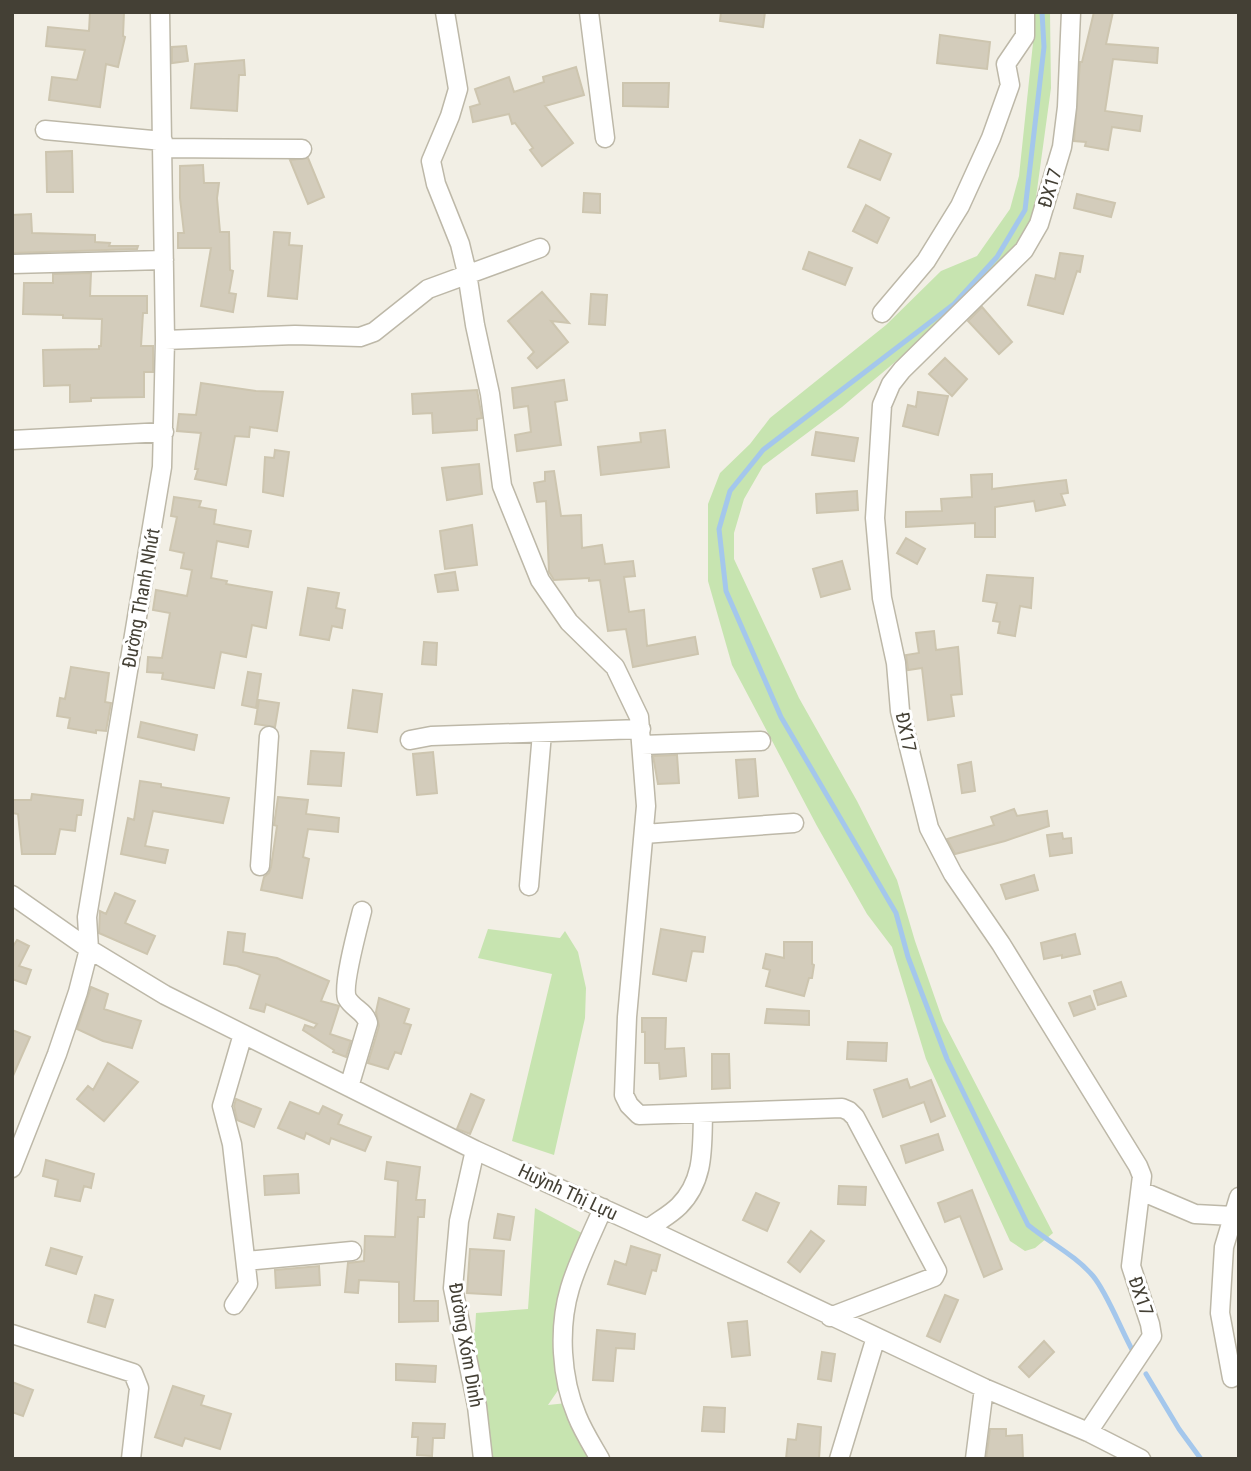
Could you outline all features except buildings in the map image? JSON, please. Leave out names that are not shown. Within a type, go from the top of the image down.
[{"type":"street","name":"Đường Thanh Nhứt","points":[[12,1168],[57,1054],[89,949],[87,917],[157,503],[164,432],[165,340],[160,12]]},
{"type":"street","points":[[445,12],[458,89],[432,161],[436,184],[460,244],[467,273],[490,394],[502,486],[540,580],[569,622],[615,667],[639,717],[646,806],[626,1017],[624,1095],[639,1115],[842,1108],[855,1117],[937,1271],[934,1277],[830,1317]]},
{"type":"street","points":[[589,12],[605,138]]},
{"type":"street","points":[[882,313],[926,261],[960,206],[991,138],[1010,85],[1006,64],[1025,36],[1025,12]]},
{"type":"street","name":"ĐX17","points":[[1071,12],[1068,107],[1062,147],[1039,224],[1024,250],[891,384],[882,405],[875,518],[882,597],[896,663],[900,711],[929,828],[953,874],[1001,944],[1142,1176],[1131,1266],[1152,1333],[1146,1347],[1088,1432]]},
{"type":"street","points":[[45,130],[163,144],[302,149]]},
{"type":"street","points":[[165,340],[295,335],[360,337],[374,332],[428,289],[540,248]]},
{"type":"street","points":[[12,264],[164,260]]},
{"type":"street","points":[[12,440],[164,432]]},
{"type":"street","points":[[529,886],[542,733]]},
{"type":"street","points":[[410,740],[431,736],[542,733],[761,741]]},
{"type":"street","points":[[260,866],[268,736]]},
{"type":"street","points":[[644,834],[794,823]]},
{"type":"street","name":"Huỳnh Thị Lựu","points":[[12,895],[151,988],[475,1150],[648,1228],[830,1317],[984,1388],[1088,1432],[1141,1459]]},
{"type":"street","points":[[349,1087],[368,1023],[365,1016],[350,1002],[345,989],[362,911]]},
{"type":"street","points":[[234,1305],[248,1284],[232,1144],[222,1106],[243,1034]]},
{"type":"street","points":[[648,1228],[679,1207],[694,1187],[702,1164],[703,1113]]},
{"type":"street","name":"Đường Xóm Dinh","points":[[475,1150],[459,1221],[453,1288],[477,1406],[484,1459]]},
{"type":"street","points":[[1141,1191],[1195,1214],[1233,1216]]},
{"type":"street","points":[[1232,1378],[1220,1313],[1224,1247],[1239,1197]]},
{"type":"street","points":[[600,1459],[578,1418],[569,1394],[564,1322],[570,1285],[603,1208]]},
{"type":"street","points":[[246,1261],[352,1251]]},
{"type":"street","points":[[12,1334],[133,1373],[139,1388],[131,1459]]},
{"type":"street","points":[[839,1459],[876,1337]]},
{"type":"street","points":[[975,1459],[984,1388]]},
{"type":"green space","points":[[1030,12],[1050,12],[1051,88],[1034,212],[1016,250],[980,290],[842,407],[763,466],[744,499],[734,533],[734,559],[799,698],[857,801],[897,880],[943,1021],[1053,1233],[1035,1248],[1025,1251],[1010,1241],[926,1059],[892,947],[867,914],[817,826],[732,665],[708,581],[708,504],[720,473],[750,444],[770,418],[886,325],[941,271],[977,256],[1010,209],[1019,176],[1033,43]]},
{"type":"green space","points":[[488,929],[560,938],[565,931],[578,952],[586,988],[585,1018],[554,1155],[512,1141],[552,974],[478,958]]},
{"type":"green space","points":[[535,1208],[593,1239],[561,1337],[563,1383],[548,1405],[567,1403],[599,1459],[490,1459],[467,1342],[475,1332],[476,1313],[528,1309]]},
{"type":"waterway","points":[[1042,12],[1044,47],[1025,210],[997,257],[954,304],[763,450],[730,491],[719,529],[726,591],[781,717],[896,913],[908,957],[947,1059],[1028,1225],[1070,1255],[1093,1276],[1135,1355]]},
{"type":"waterway","points":[[1146,1374],[1179,1429],[1201,1459]]}]
